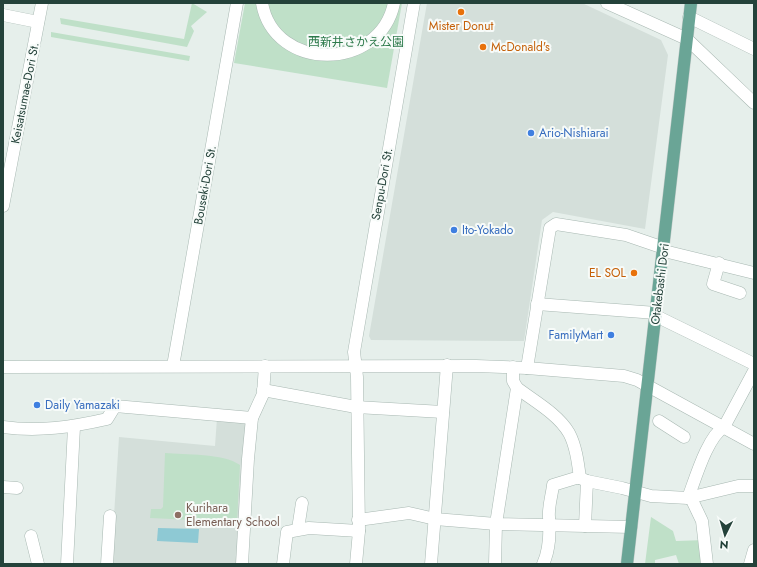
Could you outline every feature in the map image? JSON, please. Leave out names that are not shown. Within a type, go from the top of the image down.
[{"type":"main road","name":"Otakebashi Dori","points":[[627,564],[691,3]]},
{"type":"street","name":"Keisatsumae-Dori St.","points":[[3,206],[42,3]]},
{"type":"street","name":"Bouseki-Dori St.","points":[[173,366],[237,3]]},
{"type":"street","points":[[262,3],[267,19],[284,40],[295,47],[321,55],[337,55],[353,51],[367,44],[379,33],[388,20],[394,3]]},
{"type":"street","name":"Senpu-Dori St.","points":[[356,564],[358,525],[356,407],[357,377],[354,352],[414,3]]},
{"type":"street","points":[[607,3],[687,39],[754,103]]},
{"type":"street","points":[[3,15],[38,22]]},
{"type":"street","points":[[689,17],[754,49]]},
{"type":"street","points":[[526,368],[550,228],[556,224],[626,235],[664,249],[754,273]]},
{"type":"street","points":[[719,263],[713,284],[740,292]]},
{"type":"street","points":[[537,304],[656,314],[754,364]]},
{"type":"street","points":[[3,367],[447,365],[513,367],[624,376],[647,384],[754,444]]},
{"type":"street","points":[[431,564],[447,365]]},
{"type":"street","points":[[242,564],[252,418],[263,390],[265,366]]},
{"type":"street","points":[[513,367],[513,381],[517,388],[560,421],[569,433],[577,455],[583,480],[585,526]]},
{"type":"street","points":[[707,564],[702,521],[690,498],[702,459],[719,431],[724,427],[754,371]]},
{"type":"street","points":[[495,564],[496,524],[517,388]]},
{"type":"street","points":[[263,390],[356,407],[443,412]]},
{"type":"street","points":[[3,427],[25,430],[74,427],[107,419],[115,406],[252,418]]},
{"type":"street","points":[[659,421],[684,437]]},
{"type":"street","points":[[67,564],[74,427]]},
{"type":"street","points":[[543,564],[547,556],[550,525],[548,516],[553,485],[576,478],[651,496],[690,498],[738,486],[754,486]]},
{"type":"street","points":[[3,487],[17,488]]},
{"type":"street","points":[[298,529],[302,502]]},
{"type":"street","points":[[283,564],[287,532],[298,529],[358,525],[409,513],[435,519],[496,524],[631,527]]},
{"type":"street","points":[[107,564],[110,516]]},
{"type":"street","points":[[31,536],[38,564]]},
{"type":"street","points":[[750,564],[754,550]]},
{"type":"shaded area","name":"Ario-Nishiarai","points":[[427,3],[582,3],[661,40],[668,55],[645,229],[553,212],[542,220],[524,341],[371,340],[369,336]]},
{"type":"shaded area","name":"Kurihara Elementary School","points":[[217,418],[247,420],[239,564],[111,563],[119,437],[215,446]]},
{"type":"green space","points":[[192,3],[207,12],[191,26],[194,31],[187,47],[61,24],[60,18],[184,39]]},
{"type":"green space","name":"西新井さかえ公園","points":[[245,3],[402,3],[387,88],[234,63]]},
{"type":"green space","points":[[51,32],[190,56],[189,61],[51,37]]},
{"type":"green space","points":[[165,453],[214,456],[233,461],[240,465],[237,522],[150,518],[151,509],[161,509],[163,507]]},
{"type":"green space","points":[[651,517],[673,531],[676,541],[705,540],[707,564],[679,564],[676,555],[655,560],[655,564],[645,564]]},
{"type":"water","points":[[158,528],[199,529],[198,543],[157,541]]},
{"type":"place","name":"Mister Donut","points":[[461,12]]},
{"type":"place","name":"McDonald's","points":[[483,47]]},
{"type":"place","name":"Ario-Nishiarai","points":[[531,133]]},
{"type":"place","name":"Ito-Yokado","points":[[454,230]]},
{"type":"place","name":"EL SOL","points":[[634,273]]},
{"type":"place","name":"FamilyMart","points":[[611,335]]},
{"type":"place","name":"Daily Yamazaki","points":[[37,405]]},
{"type":"place","name":"Kurihara Elementary School","points":[[178,515]]}]
